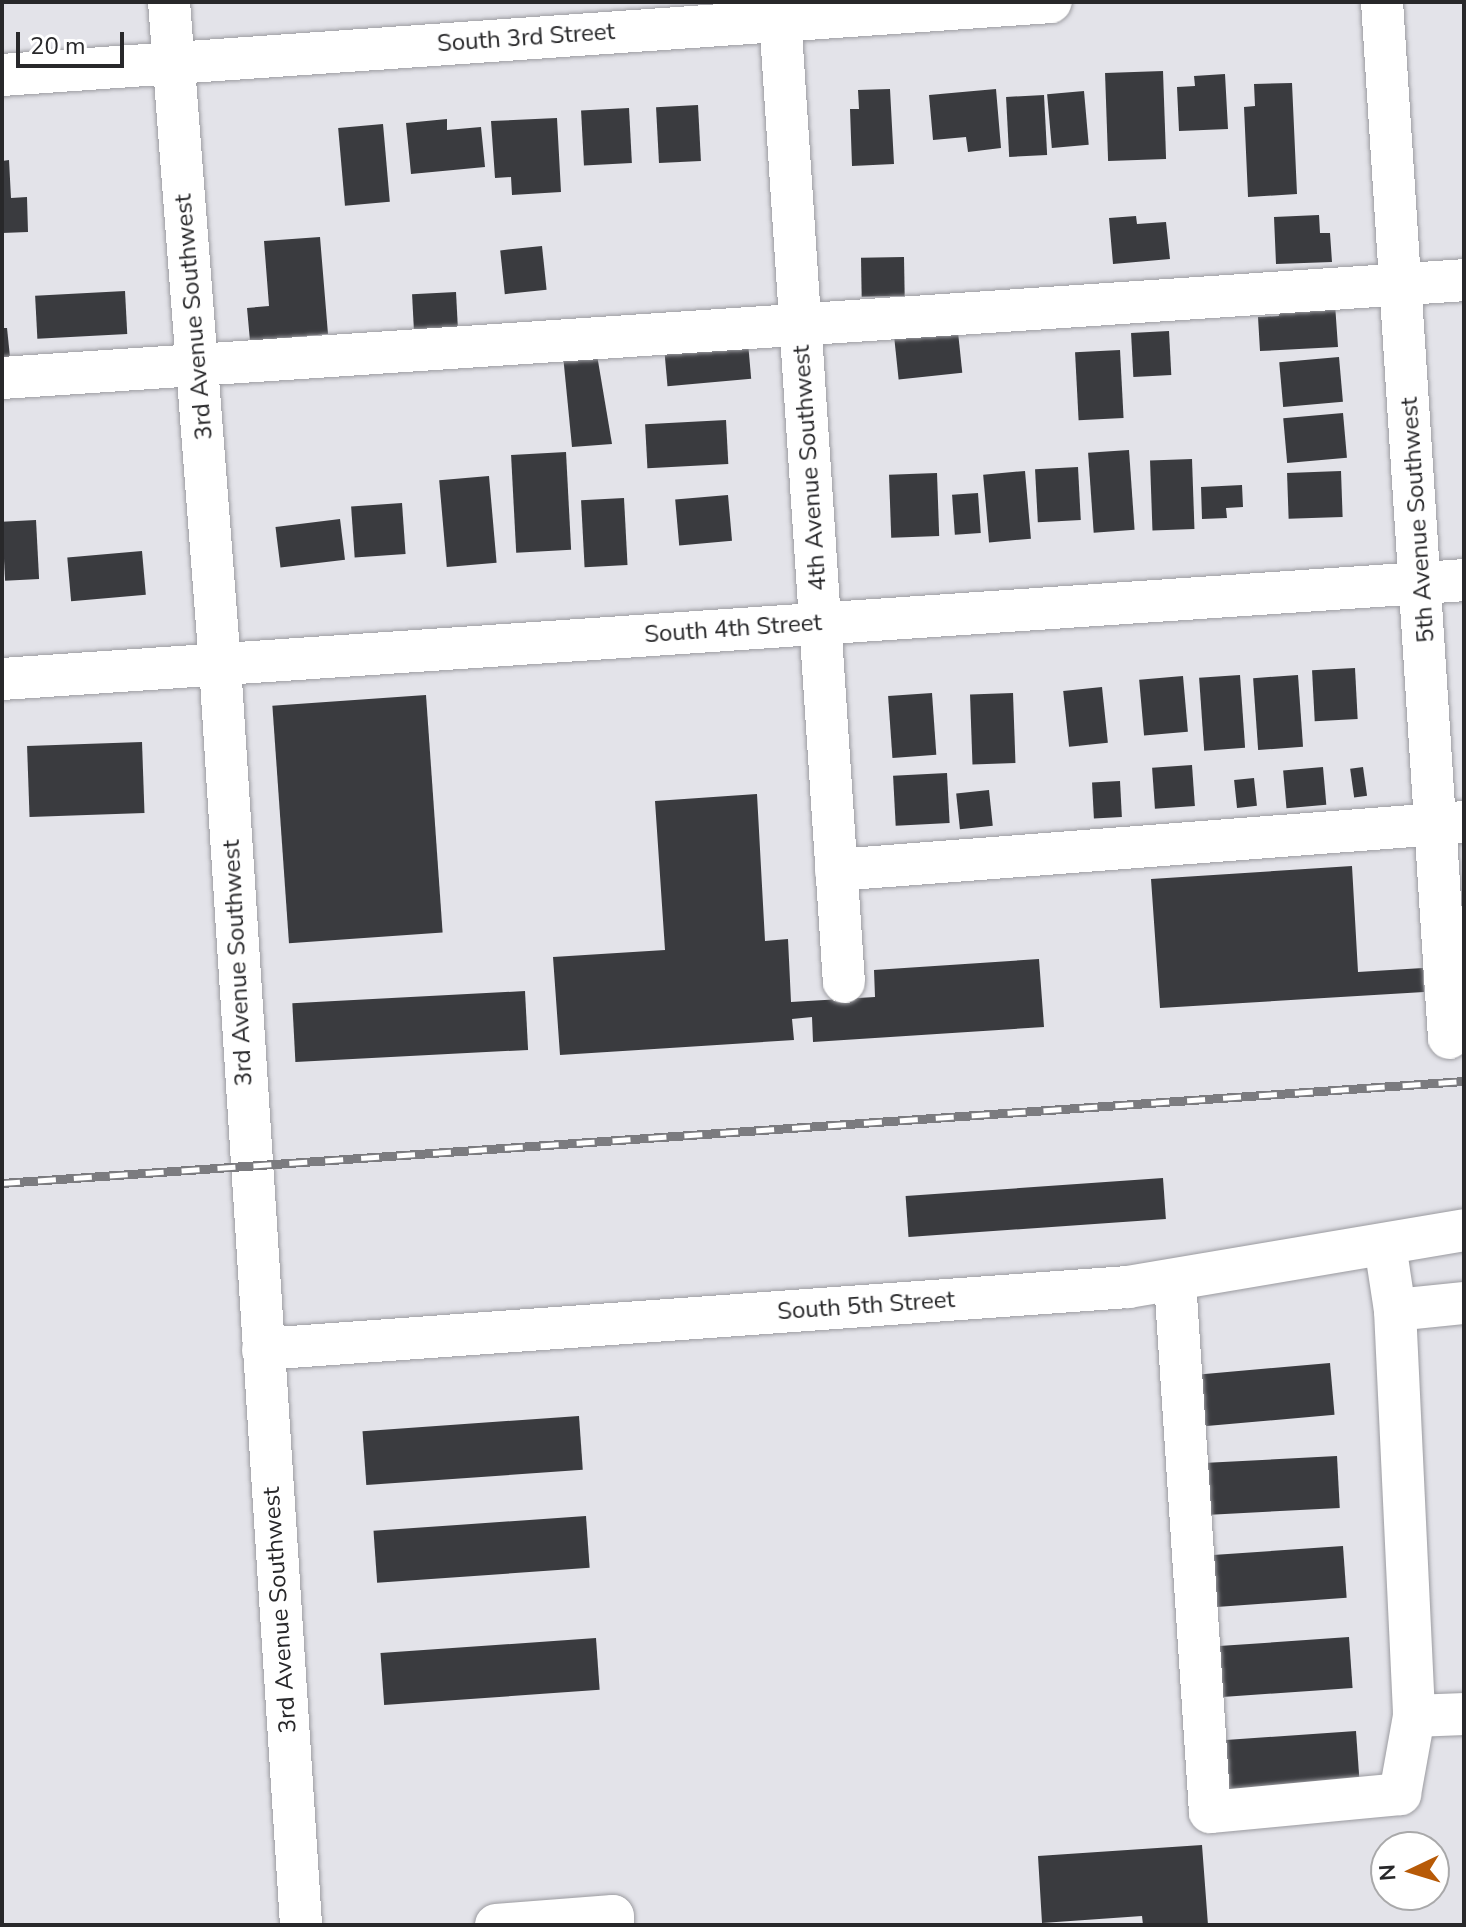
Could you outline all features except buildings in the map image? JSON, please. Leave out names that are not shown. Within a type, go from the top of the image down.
[{"type":"street","name":"3rd Avenue Southwest","points":[[169,2],[220,665],[301,1925]]},
{"type":"street","name":"South 3rd Street","points":[[2,75],[173,63],[692,14],[1050,2]]},
{"type":"street","name":"5th Avenue Southwest","points":[[1382,2],[1422,583],[1450,823],[1449,1038]]},
{"type":"street","name":"4th Avenue Southwest","points":[[779,11],[844,982]]},
{"type":"street","points":[[2,378],[800,321],[1464,280]]},
{"type":"street","name":"South 4th Street","points":[[2,679],[1464,580]]},
{"type":"street","points":[[836,870],[1450,823]]},
{"type":"street","name":"South 5th Street","points":[[263,1349],[1175,1281],[1464,1230]]},
{"type":"street","points":[[1175,1281],[1210,1812],[1400,1794],[1414,1716],[1395,1310],[1385,1245]]},
{"type":"street","points":[[1395,1310],[1464,1303]]},
{"type":"street","points":[[1414,1716],[1464,1714]]},
{"type":"street","points":[[496,1925],[613,1921]]},
{"type":"railway","points":[[2,1183],[1464,1081]]}]
